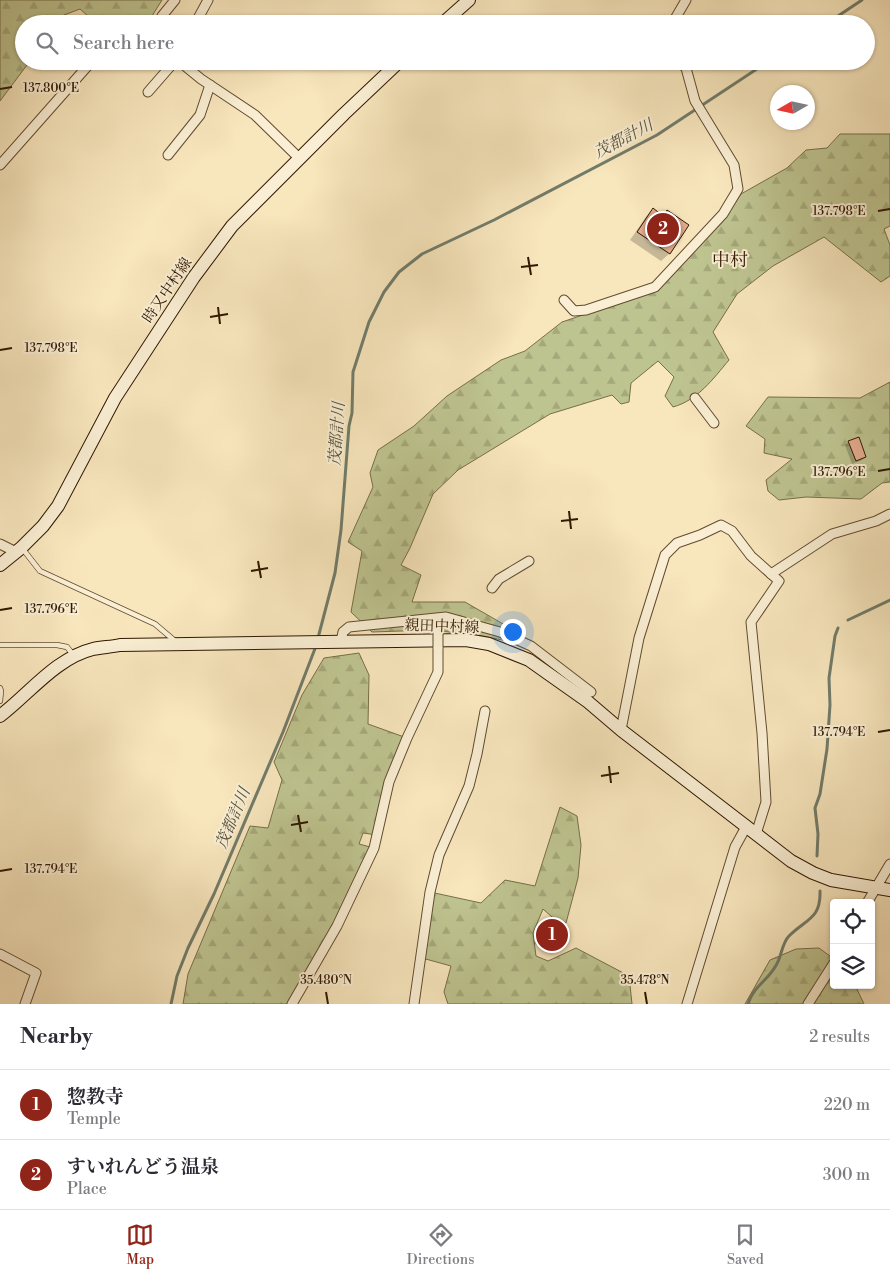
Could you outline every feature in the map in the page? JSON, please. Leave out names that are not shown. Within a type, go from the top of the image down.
[{"type":"main road","points":[[452,15],[469,0]]},
{"type":"main road","name":"時又中村線","points":[[0,565],[19,550],[43,526],[58,506],[115,398],[194,277],[232,226],[299,158],[391,70]]},
{"type":"main road","name":"親田中村線","points":[[0,716],[46,676],[74,657],[93,649],[120,645],[466,640],[489,644],[529,660],[587,702],[791,861],[831,880],[890,890]]},
{"type":"street","points":[[163,15],[175,0]]},
{"type":"street","points":[[200,15],[208,0]]},
{"type":"street","points":[[677,15],[686,0]]},
{"type":"street","points":[[0,165],[84,70]]},
{"type":"street","points":[[148,92],[166,70]]},
{"type":"street","points":[[191,70],[255,115],[299,158]]},
{"type":"street","points":[[564,300],[574,310],[586,310],[654,286],[723,214],[738,189],[734,165],[694,101],[686,70]]},
{"type":"street","points":[[168,155],[200,115],[210,85]]},
{"type":"street","points":[[695,398],[714,423]]},
{"type":"street","points":[[771,574],[832,534],[876,521],[890,514]]},
{"type":"street","points":[[621,730],[639,638],[665,555],[677,542],[700,535],[721,525],[732,531],[751,556],[779,581],[752,622],[766,802],[751,831],[735,847],[687,1004]]},
{"type":"street","points":[[0,544],[19,550]]},
{"type":"street","points":[[492,588],[499,579],[529,561]]},
{"type":"street","points":[[292,1004],[337,926],[374,848],[389,782],[438,672],[437,617]]},
{"type":"street","points":[[341,641],[343,632],[349,627],[446,617],[500,632],[531,646],[591,692]]},
{"type":"street","points":[[414,1004],[430,892],[439,855],[469,786],[485,711]]},
{"type":"street","points":[[869,899],[890,864]]},
{"type":"street","points":[[0,954],[36,973],[24,1004]]},
{"type":"street","points":[[808,1004],[830,968]]},
{"type":"lane","points":[[19,550],[40,571],[155,624],[178,644]]},
{"type":"lane","points":[[0,645],[64,646],[71,650],[74,657]]},
{"type":"lane","points":[[0,688],[0,702]]},
{"type":"green space","points":[[0,0],[162,0],[153,15],[87,15],[80,9],[64,15],[15,15],[15,70],[23,70],[0,101]]},
{"type":"green space","points":[[840,134],[890,134],[890,226],[884,229],[890,245],[890,276],[881,282],[824,237],[773,266],[737,294],[713,332],[729,360],[704,388],[690,399],[673,407],[665,396],[674,377],[658,361],[631,383],[629,402],[621,404],[612,395],[550,414],[458,470],[433,494],[401,565],[421,575],[412,602],[465,602],[524,636],[507,641],[478,635],[429,630],[372,632],[351,612],[362,551],[348,542],[373,487],[370,473],[378,450],[414,426],[447,396],[501,360],[525,351],[562,322],[656,290],[722,222],[741,194],[787,168],[806,150],[827,148]]},
{"type":"green space","points":[[890,382],[890,482],[882,483],[861,499],[806,497],[779,500],[768,491],[766,480],[792,459],[764,453],[765,439],[746,426],[768,397],[860,398]]},
{"type":"green space","points":[[359,653],[369,675],[368,724],[407,738],[377,835],[363,833],[359,844],[374,848],[291,1004],[183,1004],[188,974],[250,826],[268,828],[282,780],[274,762],[302,695],[324,658]]},
{"type":"green space","points":[[560,807],[577,816],[581,845],[578,878],[566,923],[552,917],[543,909],[533,933],[536,956],[548,961],[576,948],[629,976],[632,1004],[448,1004],[444,992],[451,966],[422,958],[430,892],[481,903],[505,880],[535,886]]},
{"type":"green space","points":[[819,948],[830,956],[830,989],[857,989],[864,1004],[745,1004],[770,960],[796,949]]},
{"type":"building","points":[[653,208],[663,216],[667,210],[689,225],[670,254],[637,232]]},
{"type":"building","points":[[859,437],[866,457],[856,461],[848,441]]},
{"type":"building","points":[[545,919],[553,921],[552,925],[563,928],[562,930],[565,931],[561,945],[539,938]]},
{"type":"waterway","name":"茂都計川","points":[[840,15],[862,0]]},
{"type":"waterway","name":"茂都計川","points":[[318,638],[335,573],[341,530],[349,426],[352,413],[353,372],[369,322],[384,292],[399,272],[422,254],[494,220],[657,135],[755,70]]},
{"type":"waterway","points":[[848,620],[890,600]]},
{"type":"waterway","points":[[817,856],[818,834],[815,808],[820,794],[827,749],[830,705],[829,678],[835,636],[838,628]]},
{"type":"waterway","name":"茂都計川","points":[[171,1004],[177,976],[188,948],[214,894],[283,732],[316,646]]},
{"type":"waterway","points":[[748,1004],[753,993],[772,972],[786,939],[815,913],[820,900],[820,891]]},
{"type":"place","name":"すいれんどう温泉","points":[[663,229]]},
{"type":"place","name":"惣教寺","points":[[552,935]]},
{"type":"district","name":"中村","points":[[730,260]]}]
